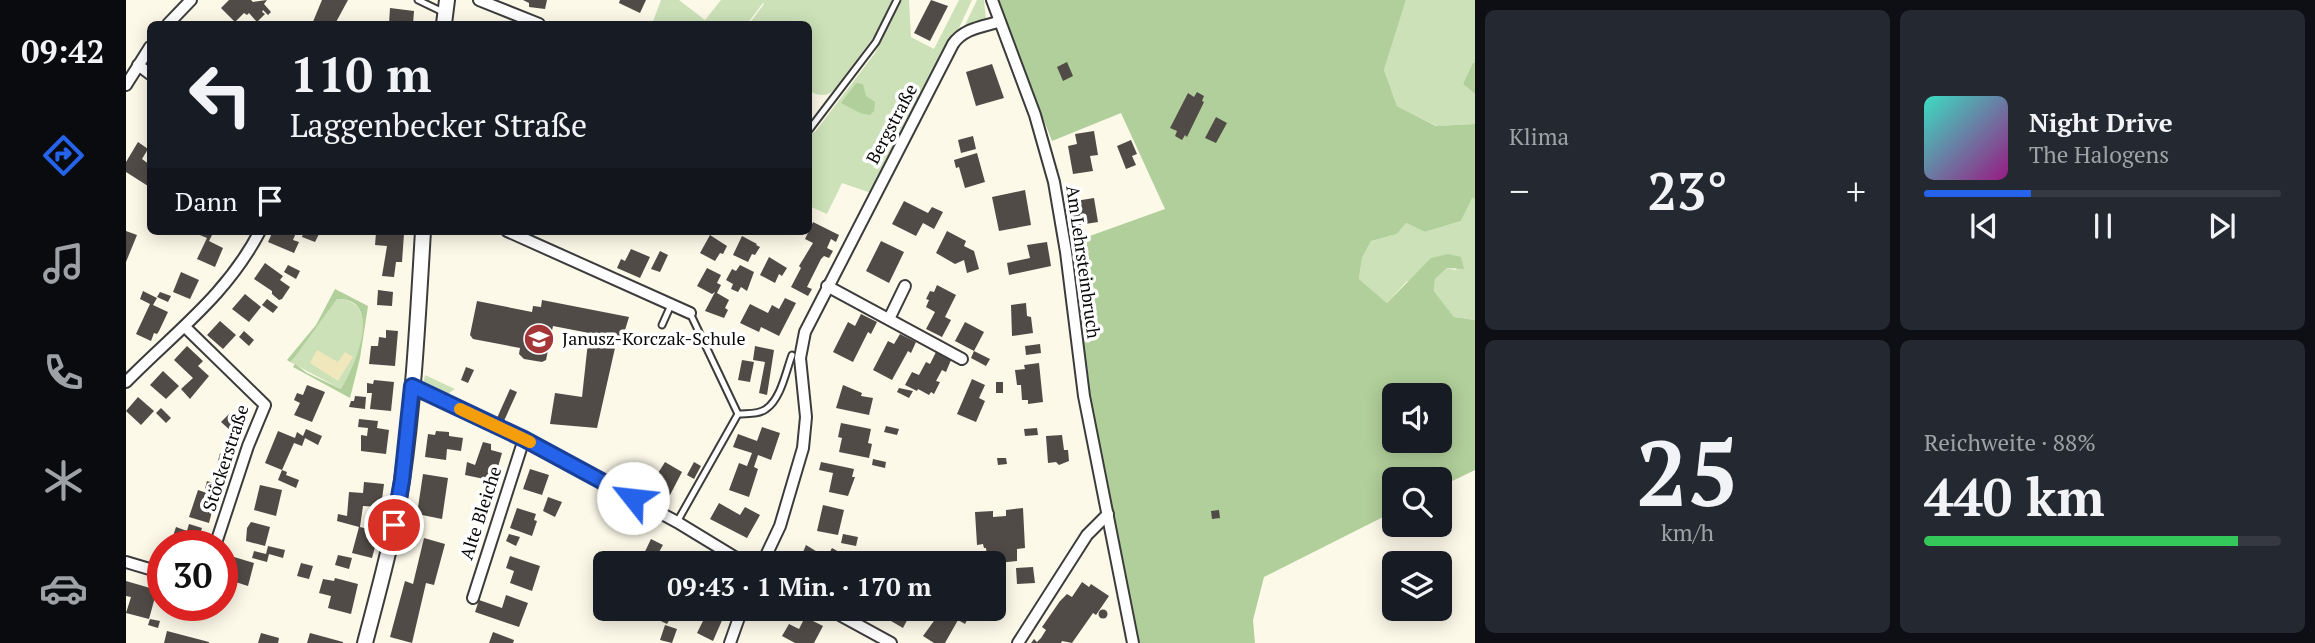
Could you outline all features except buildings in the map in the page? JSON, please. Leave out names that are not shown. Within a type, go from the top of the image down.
[{"type":"street","points":[[171,21],[191,0]]},
{"type":"street","points":[[479,0],[531,21]]},
{"type":"street","points":[[992,0],[998,22]]},
{"type":"street","name":"Bergstraße","points":[[768,551],[780,526],[802,454],[806,417],[800,358],[805,332],[953,44],[966,31],[998,22]]},
{"type":"street","name":"Am Lehrsteinbruch","points":[[998,22],[1035,115],[1054,182],[1066,252],[1084,396],[1132,643]]},
{"type":"street","points":[[126,85],[147,52]]},
{"type":"street","points":[[138,65],[147,72]]},
{"type":"street","points":[[126,382],[186,327],[238,268],[258,235]]},
{"type":"street","points":[[365,643],[394,525],[402,480],[423,235]]},
{"type":"street","points":[[516,235],[690,313]]},
{"type":"street","points":[[827,286],[962,359]]},
{"type":"street","points":[[889,319],[905,286]]},
{"type":"street","name":"Stöckerstraße","points":[[186,327],[265,405],[248,446],[220,530]]},
{"type":"street","points":[[412,386],[524,439],[677,522],[725,551]]},
{"type":"street","name":"Alte Bleiche","points":[[473,598],[524,439]]},
{"type":"street","points":[[1017,643],[1087,536],[1108,514]]},
{"type":"street","points":[[126,562],[147,568]]},
{"type":"street","points":[[730,643],[738,621]]},
{"type":"street","points":[[850,621],[891,643]]},
{"type":"lane","points":[[418,0],[445,13]]},
{"type":"lane","points":[[812,126],[876,42],[897,0]]},
{"type":"lane","points":[[662,325],[671,304]]},
{"type":"lane","points":[[690,313],[738,414]]},
{"type":"lane","points":[[738,414],[758,413],[766,409],[776,398],[792,355]]},
{"type":"lane","points":[[677,522],[738,414]]},
{"type":"green space","points":[[661,0],[679,0],[705,20],[721,0],[892,0],[878,31],[835,89],[823,95],[812,92],[812,21],[751,21],[763,3],[749,21],[653,21]]},
{"type":"green space","points":[[902,0],[909,0],[911,37],[934,49],[959,0],[972,0],[959,28],[941,52],[871,193],[842,183],[827,214],[812,207],[812,134],[875,53]]},
{"type":"green space","points":[[977,0],[984,0],[986,19],[965,25]]},
{"type":"green space","points":[[999,0],[1406,0],[1384,70],[1397,106],[1436,126],[1475,124],[1475,199],[1472,198],[1461,221],[1425,232],[1406,223],[1397,234],[1371,241],[1362,258],[1359,279],[1387,303],[1431,258],[1448,254],[1461,257],[1464,269],[1447,268],[1435,279],[1434,291],[1454,317],[1475,320],[1475,470],[1452,481],[1452,467],[1382,467],[1382,518],[1264,577],[1253,620],[1255,643],[1138,643],[1089,394],[1073,242],[1165,209],[1121,113],[1052,141]]},
{"type":"green space","points":[[1406,0],[1475,0],[1475,63],[1463,84],[1475,94],[1475,124],[1437,126],[1397,106],[1384,70]]},
{"type":"green space","points":[[1475,63],[1475,94],[1463,84]]},
{"type":"green space","points":[[856,83],[863,84],[866,96],[875,102],[874,111],[870,115],[841,103]]},
{"type":"green space","points":[[1472,197],[1475,199],[1475,320],[1454,317],[1434,291],[1435,279],[1447,268],[1456,270],[1461,257],[1406,282],[1387,303],[1359,279],[1362,258],[1371,241],[1397,234],[1406,223],[1425,232],[1461,221]]},
{"type":"green space","points":[[335,289],[368,306],[360,358],[350,398],[293,367],[295,364],[307,373],[341,389],[353,366],[362,336],[363,321],[360,310],[351,302],[337,299],[294,358],[290,362],[287,360],[316,325]]},
{"type":"green space","points":[[337,299],[351,302],[360,310],[363,322],[358,351],[341,389],[290,362]]},
{"type":"green space","points":[[425,375],[455,389],[445,396],[423,384]]},
{"type":"sand","points":[[317,350],[338,362],[345,352],[353,357],[338,381],[310,363]]},
{"type":"slow traffic","points":[[460,409],[530,442]]},
{"type":"place","name":"Janusz-Korczak-Schule","points":[[539,339]]},
{"type":"route","points":[[394,525],[402,480],[412,386],[524,439],[633,498]]}]
